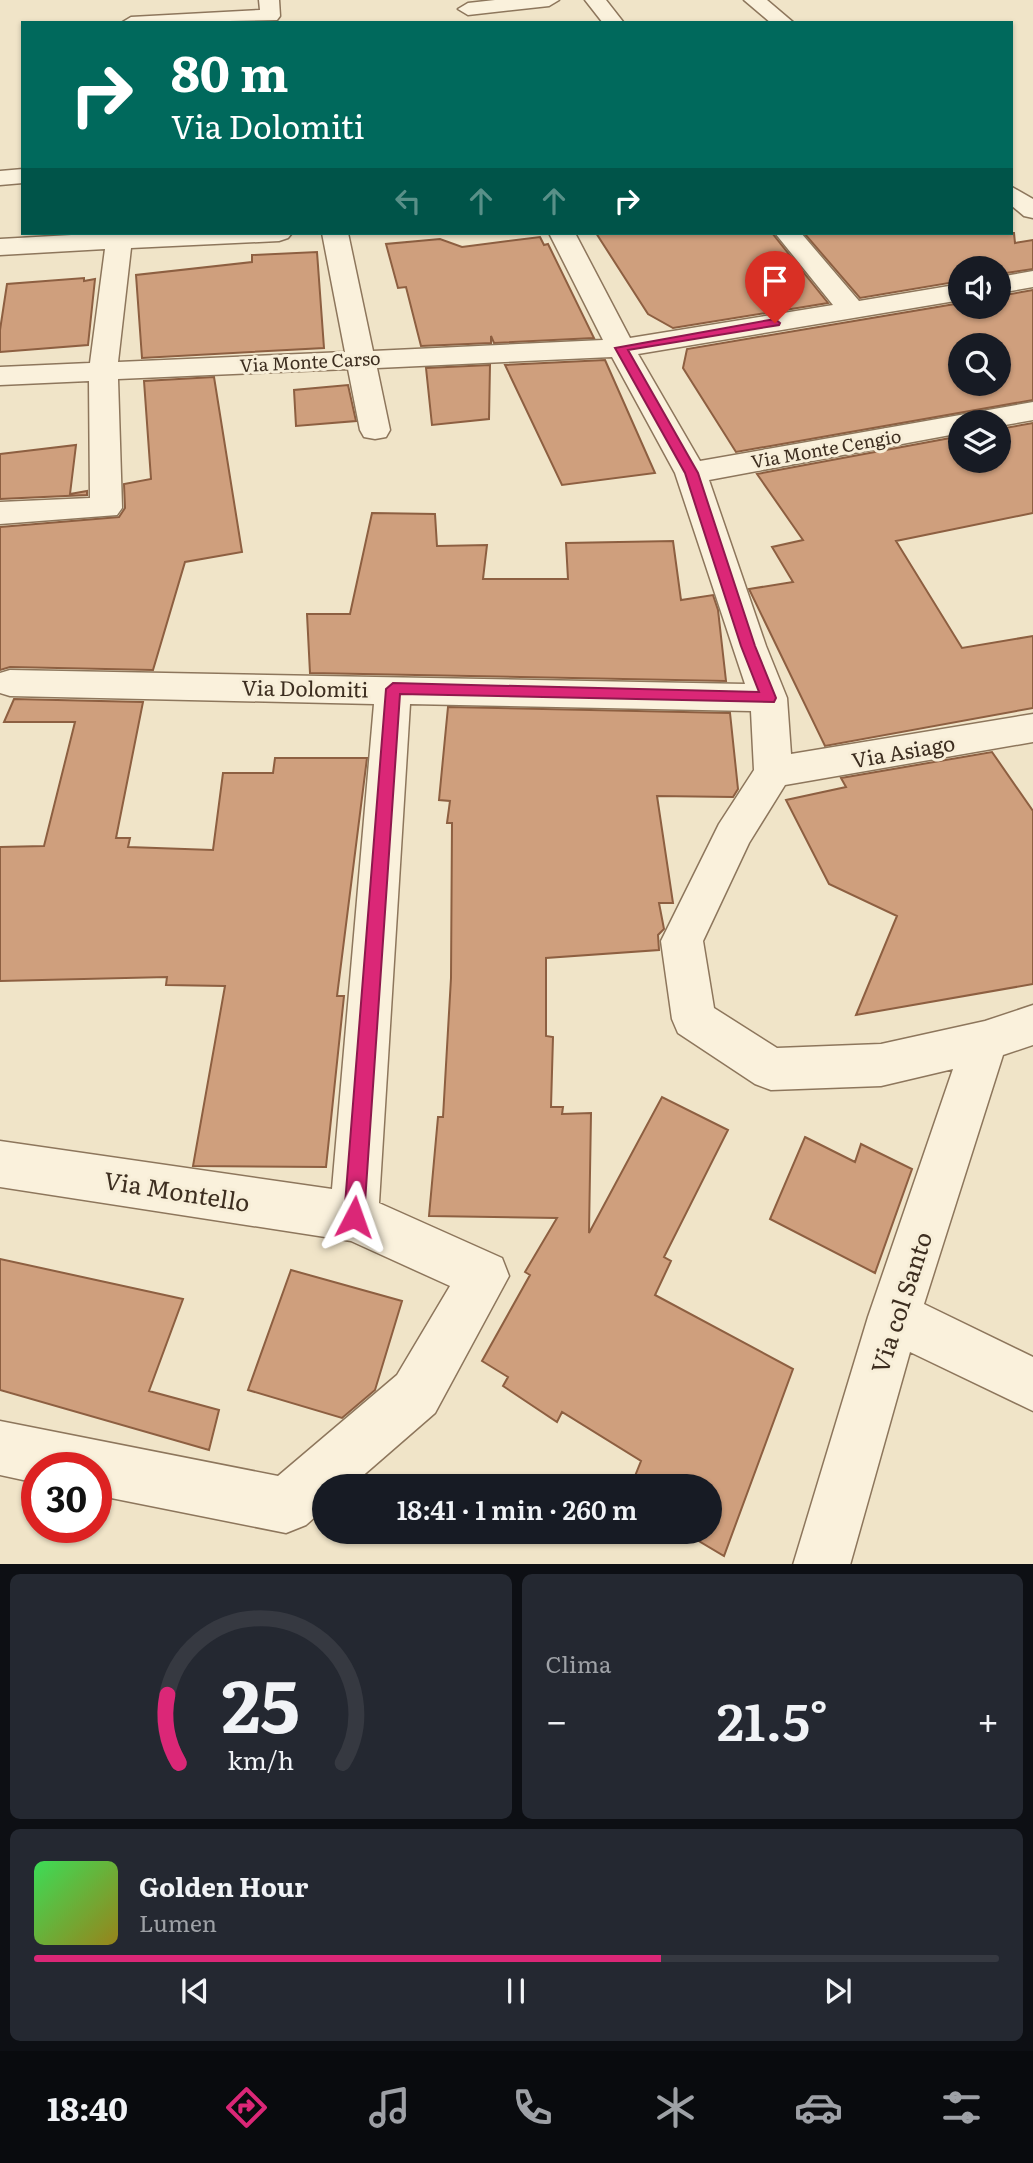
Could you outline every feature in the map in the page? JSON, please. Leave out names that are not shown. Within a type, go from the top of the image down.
[{"type":"street","points":[[171,21],[270,16],[269,0]]},
{"type":"street","points":[[468,11],[549,0]]},
{"type":"street","points":[[596,0],[612,21]]},
{"type":"street","points":[[754,0],[781,21]]},
{"type":"street","points":[[0,178],[21,176]]},
{"type":"street","points":[[1013,195],[1033,211]]},
{"type":"street","points":[[0,247],[59,239],[199,235]]},
{"type":"street","points":[[335,235],[375,430]]},
{"type":"street","points":[[563,235],[621,348],[691,473],[748,646],[769,698],[773,772],[733,835],[682,941],[694,1018],[771,1069],[881,1065],[985,1041],[1033,1025]]},
{"type":"street","points":[[790,235],[852,310]]},
{"type":"street","points":[[0,513],[106,508],[103,370],[120,237]]},
{"type":"street","points":[[1011,283],[1033,279]]},
{"type":"street","name":"Via Monte Carso","points":[[0,376],[621,348],[948,294]]},
{"type":"street","points":[[1011,415],[1033,411]]},
{"type":"street","name":"Via Monte Cengio","points":[[691,473],[948,426]]},
{"type":"street","name":"Via Dolomiti","points":[[10,683],[769,698]]},
{"type":"street","points":[[354,1217],[393,689]]},
{"type":"street","name":"Via Asiago","points":[[773,772],[1033,728]]},
{"type":"street","name":"Via col Santo","points":[[821,1564],[894,1317],[985,1041]]},
{"type":"street","name":"Via Montello","points":[[0,1164],[354,1217],[484,1276],[416,1394],[286,1505],[0,1448]]},
{"type":"street","points":[[894,1317],[1033,1385]]},
{"type":"building","points":[[1014,233],[1015,243],[1033,240],[1033,269],[1011,272],[1011,256],[948,256],[948,283],[860,298],[806,235]]},
{"type":"building","points":[[597,235],[774,235],[828,303],[673,328],[648,314]]},
{"type":"building","points":[[540,237],[544,245],[548,244],[594,338],[494,343],[491,336],[491,343],[421,346],[406,287],[398,288],[386,244],[440,239],[462,247]]},
{"type":"building","points":[[317,252],[324,348],[142,358],[136,275],[252,262],[252,255]]},
{"type":"building","points":[[84,278],[84,281],[95,279],[88,345],[0,352],[0,330],[7,284]]},
{"type":"building","points":[[1033,290],[1033,400],[976,410],[948,410],[948,415],[736,452],[683,368],[687,349],[948,305],[948,319],[1011,319],[1011,294]]},
{"type":"building","points":[[605,360],[655,473],[562,485],[505,365]]},
{"type":"building","points":[[490,365],[489,419],[432,425],[426,368]]},
{"type":"building","points":[[214,377],[242,552],[185,562],[153,670],[10,667],[0,670],[0,527],[119,517],[125,508],[124,484],[151,479],[144,381]]},
{"type":"building","points":[[348,385],[356,421],[296,426],[294,390]]},
{"type":"building","points":[[1033,423],[1033,513],[896,541],[962,648],[1033,636],[1033,708],[825,746],[749,589],[793,582],[772,547],[803,540],[757,474],[948,438],[948,473],[1011,473],[1011,427]]},
{"type":"building","points":[[76,445],[70,494],[87,491],[87,495],[0,499],[0,454]]},
{"type":"building","points":[[372,513],[435,514],[437,546],[487,545],[483,579],[568,579],[566,543],[673,541],[681,600],[713,595],[718,610],[726,681],[310,673],[307,614],[350,614]]},
{"type":"building","points":[[14,699],[143,702],[116,838],[130,838],[128,847],[213,850],[223,773],[273,773],[275,758],[367,758],[337,996],[344,996],[326,1167],[193,1166],[225,986],[166,985],[167,977],[0,981],[0,847],[44,846],[75,722],[4,722]]},
{"type":"building","points":[[448,707],[730,713],[738,789],[733,797],[657,796],[673,903],[659,903],[664,929],[658,935],[659,950],[546,958],[546,1036],[553,1037],[551,1107],[563,1107],[562,1114],[591,1113],[589,1233],[662,1097],[728,1130],[664,1257],[671,1261],[655,1295],[793,1369],[724,1556],[704,1544],[722,1544],[722,1474],[636,1474],[641,1461],[562,1412],[557,1422],[503,1386],[508,1377],[482,1361],[530,1275],[525,1272],[557,1218],[429,1216],[438,1117],[443,1117],[451,978],[452,823],[447,823],[450,801],[439,800]]},
{"type":"building","points":[[992,752],[1033,811],[1033,984],[856,1015],[897,916],[829,884],[786,800],[846,787],[841,778]]},
{"type":"building","points":[[805,1137],[855,1162],[861,1144],[912,1169],[875,1273],[770,1219]]},
{"type":"building","points":[[0,1259],[183,1299],[149,1391],[219,1410],[209,1450],[0,1390]]},
{"type":"building","points":[[291,1270],[402,1301],[375,1390],[342,1418],[248,1390]]},
{"type":"route","points":[[354,1217],[393,689],[769,698],[748,646],[691,473],[621,348],[775,323]]}]
